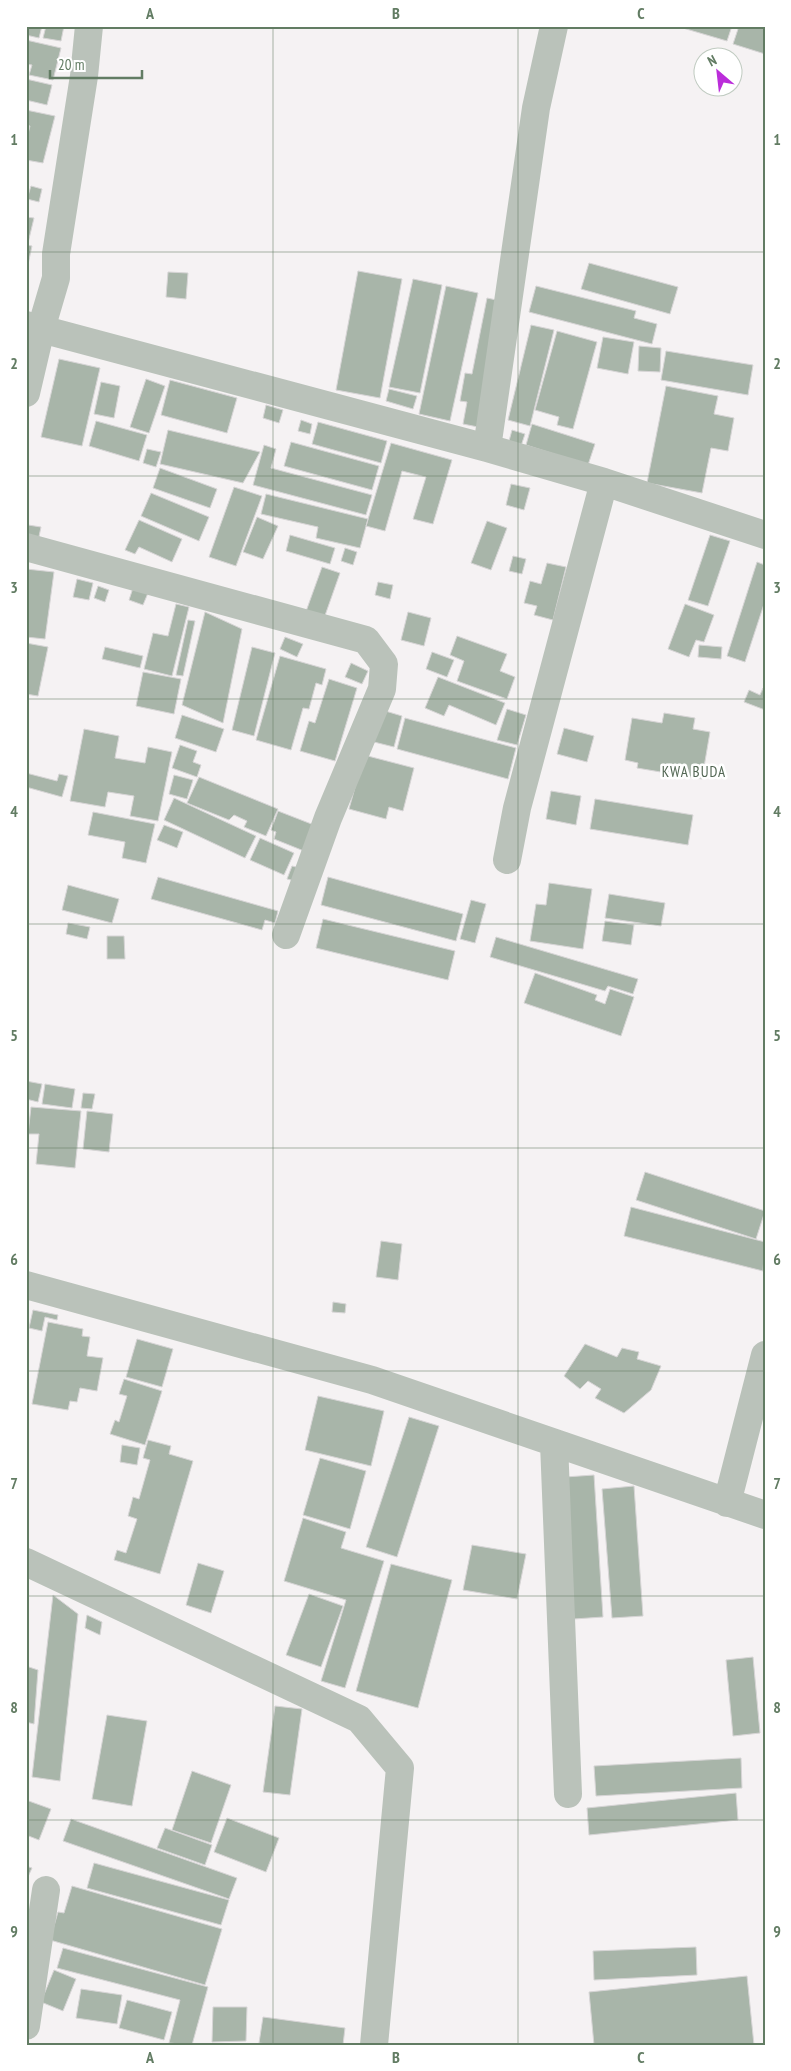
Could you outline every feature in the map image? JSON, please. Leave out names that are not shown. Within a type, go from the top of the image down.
[{"type":"street","points":[[26,393],[34,327],[56,278],[56,254],[84,76],[89,26]]},
{"type":"street","points":[[487,448],[536,108],[554,26]]},
{"type":"street","points":[[34,327],[487,448],[604,482],[765,536]]},
{"type":"street","points":[[507,860],[517,808],[604,482]]},
{"type":"street","points":[[26,547],[366,640],[384,664],[382,689],[328,818],[286,936]]},
{"type":"street","points":[[26,1285],[372,1380],[765,1515]]},
{"type":"street","points":[[727,1502],[765,1355]]},
{"type":"street","points":[[554,1443],[568,1794]]},
{"type":"street","points":[[26,1562],[359,1719],[400,1768],[374,2045]]},
{"type":"street","points":[[26,2026],[46,1890]]},
{"type":"building","points":[[26,26],[42,26],[39,38],[26,35]]},
{"type":"building","points":[[46,26],[64,26],[61,41],[43,38]]},
{"type":"building","points":[[676,26],[732,26],[727,41]]},
{"type":"building","points":[[739,26],[765,28],[765,54],[733,44]]},
{"type":"building","points":[[26,40],[61,48],[53,80],[29,75],[32,65],[26,64]]},
{"type":"building","points":[[26,79],[52,85],[47,105],[26,100]]},
{"type":"building","points":[[26,110],[55,116],[43,163],[26,160],[26,142],[30,126],[26,125]]},
{"type":"building","points":[[31,186],[42,189],[39,202],[27,199]]},
{"type":"building","points":[[26,217],[34,218],[28,243],[26,242]]},
{"type":"building","points":[[26,245],[32,246],[27,269],[26,268]]},
{"type":"building","points":[[589,263],[678,287],[670,314],[581,289]]},
{"type":"building","points":[[358,271],[402,279],[380,398],[336,390]]},
{"type":"building","points":[[168,272],[188,273],[186,299],[166,297]]},
{"type":"building","points":[[413,279],[442,285],[420,393],[389,387]]},
{"type":"building","points":[[446,286],[478,293],[450,421],[419,414]]},
{"type":"building","points":[[536,286],[636,311],[634,318],[657,324],[652,344],[529,312]]},
{"type":"building","points":[[487,298],[506,302],[483,428],[463,424],[467,402],[460,401],[465,373],[472,374]]},
{"type":"building","points":[[531,325],[554,330],[530,426],[508,420]]},
{"type":"building","points":[[557,331],[597,342],[573,429],[557,425],[559,417],[535,410]]},
{"type":"building","points":[[603,337],[634,342],[628,374],[597,368]]},
{"type":"building","points":[[639,346],[661,348],[660,372],[638,371]]},
{"type":"building","points":[[666,351],[753,365],[748,395],[661,380]]},
{"type":"building","points":[[59,359],[100,368],[82,446],[41,437]]},
{"type":"building","points":[[146,379],[165,386],[149,433],[130,427]]},
{"type":"building","points":[[170,380],[237,398],[227,433],[161,415]]},
{"type":"building","points":[[101,382],[120,386],[114,418],[94,414]]},
{"type":"building","points":[[666,386],[718,396],[714,414],[734,418],[728,451],[711,448],[702,493],[647,483]]},
{"type":"building","points":[[389,389],[417,396],[413,409],[386,401]]},
{"type":"building","points":[[266,405],[283,410],[279,423],[263,418]]},
{"type":"building","points":[[301,420],[312,424],[310,434],[298,431]]},
{"type":"building","points":[[96,421],[147,435],[139,461],[89,446]]},
{"type":"building","points":[[318,422],[387,441],[381,463],[312,444]]},
{"type":"building","points":[[532,424],[595,444],[588,465],[526,445]]},
{"type":"building","points":[[168,430],[260,452],[243,483],[160,464]]},
{"type":"building","points":[[512,430],[525,434],[521,446],[509,441]]},
{"type":"building","points":[[291,442],[379,466],[372,490],[284,466]]},
{"type":"building","points":[[391,443],[452,460],[433,524],[413,519],[426,477],[402,471],[385,531],[366,526]]},
{"type":"building","points":[[264,445],[276,449],[271,468],[372,495],[366,515],[253,485]]},
{"type":"building","points":[[147,449],[161,452],[156,467],[143,463]]},
{"type":"building","points":[[160,468],[217,489],[210,508],[153,488]]},
{"type":"building","points":[[511,484],[530,488],[524,510],[506,505]]},
{"type":"building","points":[[234,487],[262,496],[236,566],[209,557]]},
{"type":"building","points":[[151,493],[209,517],[199,541],[141,516]]},
{"type":"building","points":[[266,494],[368,519],[360,548],[316,538],[318,527],[261,514]]},
{"type":"building","points":[[257,517],[278,526],[263,559],[243,552]]},
{"type":"building","points":[[139,520],[182,539],[172,562],[139,547],[135,554],[125,550]]},
{"type":"building","points":[[487,521],[507,528],[491,570],[471,563]]},
{"type":"building","points":[[28,525],[41,527],[38,541],[26,539]]},
{"type":"building","points":[[290,535],[335,548],[330,564],[286,551]]},
{"type":"building","points":[[710,535],[730,541],[708,606],[688,600]]},
{"type":"building","points":[[345,548],[357,552],[353,565],[341,561]]},
{"type":"building","points":[[513,556],[526,559],[522,574],[509,571]]},
{"type":"building","points":[[757,562],[765,565],[765,601],[745,662],[727,656]]},
{"type":"building","points":[[547,563],[566,567],[553,620],[534,615],[537,606],[524,603],[530,581],[541,584]]},
{"type":"building","points":[[322,567],[340,573],[322,624],[304,617]]},
{"type":"building","points":[[26,569],[54,572],[45,639],[26,637]]},
{"type":"building","points":[[77,579],[93,583],[89,600],[73,597]]},
{"type":"building","points":[[378,582],[393,585],[390,599],[375,595]]},
{"type":"building","points":[[98,586],[109,590],[105,602],[94,598]]},
{"type":"building","points":[[133,588],[148,593],[143,605],[129,600]]},
{"type":"building","points":[[176,604],[189,607],[172,676],[144,669],[153,633],[168,636]]},
{"type":"building","points":[[685,604],[714,615],[704,642],[696,640],[689,657],[668,649]]},
{"type":"building","points":[[205,612],[242,629],[223,723],[182,705]]},
{"type":"building","points":[[408,612],[431,618],[424,646],[401,640]]},
{"type":"building","points":[[188,620],[195,621],[183,676],[176,675]]},
{"type":"building","points":[[457,636],[507,654],[500,671],[515,677],[507,699],[457,681],[464,661],[450,655]]},
{"type":"building","points":[[285,637],[303,644],[297,657],[280,649]]},
{"type":"building","points":[[26,643],[48,647],[38,696],[26,694]]},
{"type":"building","points":[[699,645],[722,647],[721,659],[698,657]]},
{"type":"building","points":[[105,647],[143,656],[140,668],[102,659]]},
{"type":"building","points":[[252,647],[275,653],[254,736],[232,730]]},
{"type":"building","points":[[432,652],[454,660],[447,677],[426,669]]},
{"type":"building","points":[[280,656],[326,669],[322,685],[316,683],[309,709],[303,708],[291,750],[256,740]]},
{"type":"building","points":[[351,663],[368,671],[362,684],[345,677]]},
{"type":"building","points":[[143,672],[181,679],[174,714],[136,706]]},
{"type":"building","points":[[438,677],[505,703],[496,725],[449,705],[444,716],[425,708]]},
{"type":"building","points":[[329,679],[357,688],[335,761],[300,751],[309,721],[315,723]]},
{"type":"building","points":[[763,688],[765,710],[744,702],[749,690],[760,695]]},
{"type":"building","points":[[507,709],[526,715],[517,745],[497,740]]},
{"type":"building","points":[[382,710],[402,716],[394,747],[374,742]]},
{"type":"building","points":[[664,713],[695,718],[693,729],[710,732],[702,779],[637,768],[638,763],[625,760],[632,718],[662,723]]},
{"type":"building","points":[[182,715],[224,729],[216,752],[175,738]]},
{"type":"building","points":[[405,718],[516,748],[508,779],[397,749]]},
{"type":"building","points":[[564,728],[594,736],[587,762],[557,754]]},
{"type":"building","points":[[84,729],[119,736],[115,758],[145,763],[148,747],[172,752],[158,821],[130,816],[134,796],[108,792],[105,807],[70,801]]},
{"type":"building","points":[[180,745],[197,751],[193,762],[201,765],[197,777],[172,768]]},
{"type":"building","points":[[364,755],[414,768],[403,811],[389,807],[386,819],[349,809]]},
{"type":"building","points":[[26,773],[57,781],[59,774],[68,776],[62,797],[26,787]]},
{"type":"building","points":[[174,775],[193,780],[187,799],[169,794]]},
{"type":"building","points":[[199,777],[278,809],[266,836],[244,827],[247,821],[234,815],[229,820],[187,803]]},
{"type":"building","points":[[551,791],[581,796],[576,825],[546,819]]},
{"type":"building","points":[[174,798],[256,836],[245,858],[164,820]]},
{"type":"building","points":[[595,799],[693,815],[688,845],[590,829]]},
{"type":"building","points":[[278,811],[314,825],[304,851],[274,839],[276,832],[271,830]]},
{"type":"building","points":[[93,812],[155,824],[146,863],[122,858],[125,842],[88,835]]},
{"type":"building","points":[[164,825],[183,832],[177,848],[157,840]]},
{"type":"building","points":[[260,838],[294,853],[284,875],[250,860]]},
{"type":"building","points":[[292,866],[300,868],[295,881],[287,879]]},
{"type":"building","points":[[158,877],[278,911],[275,923],[265,920],[262,930],[151,899]]},
{"type":"building","points":[[328,877],[463,914],[456,941],[321,905]]},
{"type":"building","points":[[549,883],[592,889],[583,949],[530,941],[536,904],[546,905]]},
{"type":"building","points":[[68,885],[119,899],[112,923],[62,910]]},
{"type":"building","points":[[609,894],[665,903],[661,926],[605,918]]},
{"type":"building","points":[[471,900],[486,904],[475,943],[460,939]]},
{"type":"building","points":[[323,919],[455,951],[448,980],[316,948]]},
{"type":"building","points":[[605,921],[634,925],[631,945],[602,941]]},
{"type":"building","points":[[68,923],[90,927],[87,939],[66,934]]},
{"type":"building","points":[[107,936],[124,936],[125,959],[107,959]]},
{"type":"building","points":[[496,937],[638,979],[633,994],[608,986],[605,991],[490,957]]},
{"type":"building","points":[[535,973],[597,995],[595,1000],[605,1004],[610,989],[634,997],[621,1036],[524,1003]]},
{"type":"building","points":[[26,1081],[42,1084],[38,1102],[26,1099]]},
{"type":"building","points":[[45,1084],[75,1089],[72,1108],[42,1104]]},
{"type":"building","points":[[83,1093],[95,1094],[92,1109],[81,1108]]},
{"type":"building","points":[[31,1107],[81,1111],[75,1168],[36,1164],[39,1134],[28,1134]]},
{"type":"building","points":[[87,1111],[113,1114],[109,1152],[83,1149]]},
{"type":"building","points":[[645,1172],[765,1211],[756,1239],[636,1200]]},
{"type":"building","points":[[631,1207],[765,1242],[763,1271],[624,1236]]},
{"type":"building","points":[[381,1241],[402,1244],[398,1280],[376,1277]]},
{"type":"building","points":[[333,1302],[346,1304],[345,1313],[332,1312]]},
{"type":"building","points":[[33,1310],[58,1315],[57,1320],[45,1317],[42,1331],[29,1328]]},
{"type":"building","points":[[48,1322],[83,1329],[82,1336],[90,1337],[87,1356],[103,1358],[97,1391],[80,1388],[77,1402],[70,1401],[68,1410],[32,1404]]},
{"type":"building","points":[[137,1339],[173,1349],[162,1387],[126,1377]]},
{"type":"building","points":[[585,1344],[617,1357],[622,1348],[639,1352],[637,1359],[661,1366],[651,1390],[624,1413],[595,1398],[601,1389],[588,1381],[580,1389],[564,1376]]},
{"type":"building","points":[[124,1379],[162,1391],[145,1445],[110,1434],[115,1420],[119,1422],[127,1396],[119,1394]]},
{"type":"building","points":[[318,1396],[384,1411],[371,1466],[305,1450]]},
{"type":"building","points":[[409,1417],[439,1426],[397,1557],[366,1547]]},
{"type":"building","points":[[148,1440],[171,1446],[169,1454],[193,1461],[160,1574],[114,1560],[117,1550],[126,1553],[137,1519],[128,1516],[133,1497],[139,1499],[150,1460],[143,1458]]},
{"type":"building","points":[[122,1445],[140,1448],[137,1465],[120,1462]]},
{"type":"building","points":[[320,1458],[366,1471],[350,1529],[303,1515]]},
{"type":"building","points":[[594,1475],[603,1617],[574,1619],[565,1477]]},
{"type":"building","points":[[634,1486],[643,1616],[612,1618],[602,1489]]},
{"type":"building","points":[[303,1518],[346,1532],[341,1548],[384,1561],[345,1688],[321,1681],[346,1600],[284,1581]]},
{"type":"building","points":[[472,1545],[526,1554],[517,1599],[463,1590]]},
{"type":"building","points":[[198,1563],[224,1571],[211,1613],[186,1605]]},
{"type":"building","points":[[391,1564],[452,1580],[418,1708],[356,1691]]},
{"type":"building","points":[[309,1594],[343,1606],[321,1667],[286,1655]]},
{"type":"building","points":[[53,1595],[78,1614],[60,1781],[32,1777]]},
{"type":"building","points":[[87,1615],[102,1622],[100,1635],[85,1628]]},
{"type":"building","points":[[753,1657],[760,1733],[733,1736],[726,1660]]},
{"type":"building","points":[[26,1666],[38,1670],[34,1724],[26,1722]]},
{"type":"building","points":[[275,1706],[302,1709],[290,1795],[263,1792]]},
{"type":"building","points":[[107,1715],[147,1721],[132,1806],[92,1799]]},
{"type":"building","points":[[741,1758],[742,1788],[596,1796],[594,1766]]},
{"type":"building","points":[[192,1771],[231,1785],[211,1843],[172,1830]]},
{"type":"building","points":[[736,1793],[738,1820],[589,1835],[587,1808]]},
{"type":"building","points":[[26,1800],[51,1809],[39,1840],[26,1835]]},
{"type":"building","points":[[227,1818],[279,1838],[266,1872],[214,1852]]},
{"type":"building","points":[[71,1819],[237,1878],[229,1899],[63,1841]]},
{"type":"building","points":[[165,1828],[212,1845],[205,1865],[157,1848]]},
{"type":"building","points":[[94,1863],[229,1900],[221,1925],[87,1888]]},
{"type":"building","points":[[26,1866],[32,1868],[26,1881]]},
{"type":"building","points":[[72,1886],[222,1929],[205,1985],[50,1940],[58,1912],[64,1913]]},
{"type":"building","points":[[696,1947],[697,1975],[594,1980],[593,1951]]},
{"type":"building","points":[[63,1948],[208,1987],[192,2045],[169,2043],[180,2000],[57,1968]]},
{"type":"building","points":[[54,1970],[76,1979],[63,2011],[41,2002]]},
{"type":"building","points":[[747,1976],[754,2045],[594,2045],[589,1992]]},
{"type":"building","points":[[81,1989],[122,1995],[117,2024],[76,2018]]},
{"type":"building","points":[[127,2000],[172,2012],[164,2040],[119,2028]]},
{"type":"building","points":[[213,2007],[247,2007],[246,2041],[212,2042]]},
{"type":"building","points":[[263,2017],[345,2028],[343,2045],[275,2045],[259,2043]]},
{"type":"district","name":"KWA BUDA","points":[[694,772]]}]
